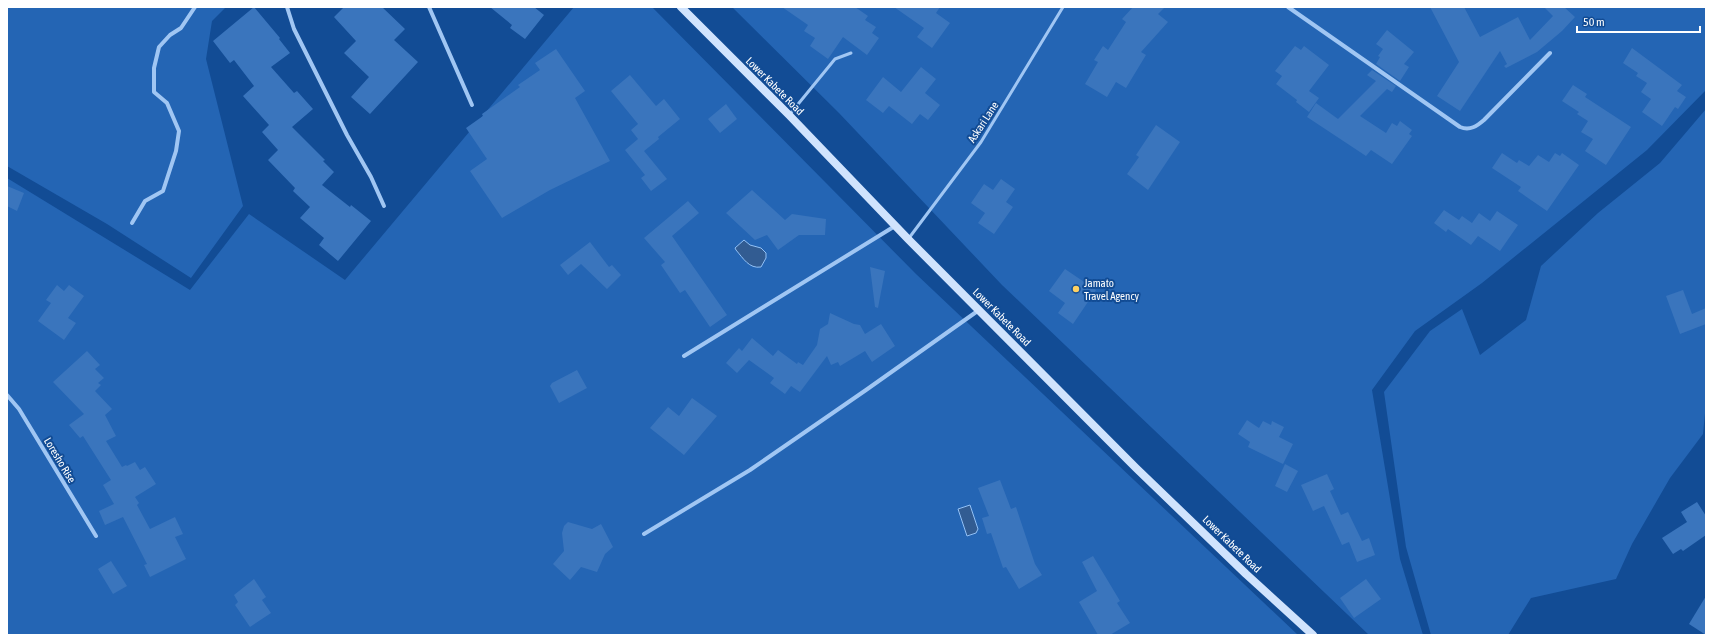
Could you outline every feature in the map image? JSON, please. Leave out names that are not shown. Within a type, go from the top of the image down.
[{"type":"main road","name":"Lower Kabete Road","points":[[682,7],[789,115],[895,226],[1136,468],[1246,574],[1313,635]]},
{"type":"street","points":[[132,223],[145,201],[163,191],[176,151],[179,132],[167,103],[154,92],[154,68],[159,47],[170,35],[181,28],[195,7]]},
{"type":"street","points":[[287,7],[294,29],[384,206]]},
{"type":"street","points":[[429,7],[472,105]]},
{"type":"street","points":[[1288,7],[1460,127],[1473,128],[1484,120],[1550,53]]},
{"type":"street","points":[[684,356],[895,226]]},
{"type":"street","points":[[644,534],[750,470],[979,310]]},
{"type":"street","name":"Loresho Rise","points":[[7,395],[19,409],[96,536]]},
{"type":"lane","name":"Askari Lane","points":[[908,239],[981,142],[1063,7]]},
{"type":"lane","points":[[789,115],[835,59],[851,54]]},
{"type":"shaded area","points":[[7,7],[226,7],[212,21],[206,59],[243,206],[191,278],[107,224],[7,166]]},
{"type":"shaded area","points":[[574,7],[652,7],[916,274],[1298,635],[7,635],[7,178],[190,290],[249,214],[345,280]]},
{"type":"shaded area","points":[[732,7],[1706,7],[1706,90],[1647,150],[1482,283],[1415,331],[1372,390],[1400,559],[1423,635],[1369,635],[1002,285],[839,113]]},
{"type":"shaded area","points":[[1706,109],[1706,403],[1703,434],[1670,478],[1632,544],[1616,579],[1531,598],[1508,635],[1431,635],[1406,547],[1384,392],[1430,331],[1462,309],[1480,355],[1526,320],[1541,266],[1598,213],[1660,163]]},
{"type":"shaded area","points":[[744,240],[750,245],[761,248],[766,253],[766,258],[761,267],[750,265],[736,250],[735,248]]},
{"type":"shaded area","points":[[970,505],[978,529],[976,533],[967,536],[958,509]]},
{"type":"building","points":[[254,7],[280,38],[279,39],[290,53],[271,67],[294,93],[297,91],[313,109],[292,127],[325,160],[323,161],[334,172],[322,185],[371,221],[338,261],[319,245],[324,238],[300,218],[310,207],[293,191],[295,188],[268,160],[278,150],[262,132],[269,125],[243,96],[254,86],[234,60],[230,63],[213,41]]},
{"type":"building","points":[[344,7],[382,7],[405,29],[394,40],[418,62],[370,114],[351,97],[369,77],[344,53],[356,41],[334,17]]},
{"type":"building","points":[[490,7],[534,7],[544,15],[525,39],[510,28],[512,25]]},
{"type":"building","points":[[782,7],[855,7],[868,16],[865,20],[876,27],[872,33],[879,38],[867,55],[843,37],[828,59],[810,46],[815,38],[804,31],[808,25]]},
{"type":"building","points":[[894,7],[940,7],[936,13],[950,23],[932,48],[917,37],[924,28]]},
{"type":"building","points":[[1133,7],[1165,7],[1158,14],[1168,22],[1141,52],[1146,55],[1126,88],[1116,82],[1107,97],[1085,84],[1098,62],[1094,60],[1103,46],[1108,50],[1126,22],[1122,19]]},
{"type":"building","points":[[1430,7],[1464,7],[1480,37],[1518,17],[1530,40],[1553,16],[1544,7],[1564,7],[1575,17],[1562,31],[1537,52],[1506,68],[1504,66],[1507,64],[1500,51],[1460,111],[1437,96],[1459,62]]},
{"type":"building","points":[[1387,30],[1414,52],[1404,64],[1409,67],[1400,81],[1376,64],[1380,57],[1378,56],[1383,49],[1376,44]]},
{"type":"building","points":[[1295,46],[1301,50],[1304,46],[1329,65],[1309,91],[1319,98],[1309,112],[1296,102],[1297,100],[1276,84],[1282,76],[1275,71]]},
{"type":"building","points":[[1632,48],[1682,85],[1677,91],[1686,97],[1678,109],[1675,107],[1662,126],[1642,112],[1651,99],[1641,92],[1647,83],[1636,76],[1638,73],[1623,63]]},
{"type":"building","points":[[556,49],[585,91],[575,98],[610,161],[550,190],[502,218],[470,171],[487,159],[466,128],[483,116],[482,114],[520,87],[518,85],[540,70],[535,63]]},
{"type":"building","points":[[921,67],[936,79],[925,93],[940,105],[928,120],[920,114],[912,124],[889,106],[883,113],[866,100],[883,77],[901,92]]},
{"type":"building","points":[[1372,70],[1396,86],[1392,92],[1387,89],[1360,116],[1386,133],[1392,123],[1397,126],[1400,121],[1412,130],[1409,134],[1412,136],[1392,164],[1371,150],[1366,156],[1307,117],[1316,103],[1338,119],[1376,81],[1367,75]]},
{"type":"building","points":[[630,75],[656,106],[664,99],[680,119],[644,151],[667,179],[651,191],[641,178],[645,175],[625,150],[638,139],[631,130],[638,124],[611,91]]},
{"type":"building","points":[[1573,85],[1587,94],[1585,97],[1631,127],[1606,165],[1585,151],[1593,139],[1581,132],[1588,121],[1577,114],[1579,112],[1562,101]]},
{"type":"building","points":[[726,104],[737,119],[720,133],[708,119]]},
{"type":"building","points":[[1156,125],[1180,142],[1148,190],[1127,174],[1139,157],[1136,155]]},
{"type":"building","points":[[1502,153],[1517,163],[1519,160],[1529,166],[1538,155],[1549,162],[1555,153],[1560,156],[1562,153],[1579,165],[1547,211],[1518,191],[1521,187],[1492,168]]},
{"type":"building","points":[[1001,179],[1015,189],[1006,202],[1013,207],[994,234],[978,223],[985,213],[971,203],[984,184],[993,190]]},
{"type":"building","points":[[7,186],[24,193],[17,211],[7,206]]},
{"type":"building","points":[[752,190],[785,220],[792,214],[826,219],[825,235],[799,235],[778,250],[767,235],[755,240],[726,213]]},
{"type":"building","points":[[688,201],[699,213],[672,236],[727,315],[710,327],[685,290],[680,293],[661,265],[665,262],[644,238]]},
{"type":"building","points":[[1444,210],[1459,220],[1462,216],[1472,223],[1479,213],[1490,221],[1497,211],[1518,225],[1500,251],[1478,236],[1471,245],[1448,229],[1446,232],[1434,223]]},
{"type":"building","points":[[590,242],[609,267],[612,265],[621,275],[607,289],[581,264],[568,275],[560,265]]},
{"type":"building","points":[[870,267],[885,271],[878,308],[875,307]]},
{"type":"building","points":[[1065,269],[1096,290],[1073,324],[1058,313],[1065,303],[1049,291]]},
{"type":"building","points":[[57,285],[64,291],[69,285],[84,296],[68,318],[76,323],[64,340],[38,321],[51,303],[46,300]]},
{"type":"building","points":[[1683,290],[1692,314],[1706,308],[1706,324],[1680,334],[1666,296]]},
{"type":"building","points":[[830,313],[854,324],[860,325],[865,334],[881,324],[895,346],[872,362],[865,351],[840,366],[838,362],[831,365],[827,356],[800,392],[791,386],[785,394],[770,383],[774,378],[749,360],[737,373],[726,363],[739,348],[742,351],[752,338],[773,356],[778,350],[797,364],[798,362],[803,365],[817,345],[820,329],[828,324]]},
{"type":"building","points":[[87,351],[100,365],[95,369],[104,378],[98,383],[101,385],[95,391],[112,409],[105,415],[116,436],[106,441],[122,467],[135,462],[140,470],[145,467],[156,484],[135,497],[139,503],[137,505],[150,529],[175,517],[183,534],[175,537],[186,559],[150,577],[144,565],[147,564],[123,517],[105,525],[99,511],[114,504],[103,485],[111,480],[83,436],[80,438],[69,425],[84,414],[53,382]]},
{"type":"building","points":[[577,370],[587,388],[559,403],[550,386],[552,383]]},
{"type":"building","points":[[692,398],[717,416],[684,455],[650,428],[668,407],[679,416]]},
{"type":"building","points":[[1247,420],[1259,428],[1263,421],[1271,425],[1272,421],[1284,427],[1279,437],[1293,444],[1283,464],[1248,447],[1250,442],[1238,434]]},
{"type":"building","points":[[1285,464],[1298,471],[1287,492],[1275,486]]},
{"type":"building","points":[[1327,474],[1334,489],[1330,491],[1341,515],[1348,512],[1362,541],[1369,538],[1375,555],[1357,562],[1349,542],[1342,545],[1324,506],[1313,511],[1301,485]]},
{"type":"building","points":[[1000,480],[1011,509],[1016,507],[1035,564],[1042,575],[1019,589],[1006,567],[1003,568],[991,533],[987,534],[982,518],[989,516],[978,488]]},
{"type":"building","points":[[1697,502],[1706,516],[1706,535],[1683,551],[1681,549],[1673,554],[1662,538],[1687,522],[1681,512]]},
{"type":"building","points":[[568,522],[592,529],[601,524],[613,547],[605,554],[597,572],[581,567],[570,580],[553,564],[564,551],[562,533],[564,526]]},
{"type":"building","points":[[1093,556],[1120,601],[1117,603],[1130,623],[1110,635],[1098,635],[1079,602],[1097,591],[1082,562]]},
{"type":"building","points":[[111,561],[127,586],[113,594],[98,569]]},
{"type":"building","points":[[254,579],[266,597],[262,600],[271,613],[250,627],[235,605],[238,602],[234,595]]},
{"type":"building","points":[[1366,579],[1381,599],[1354,618],[1340,598]]},
{"type":"building","points":[[1706,596],[1706,635],[1689,624]]},
{"type":"place","name":"Jamato Travel Agency","points":[[1076,289]]}]
